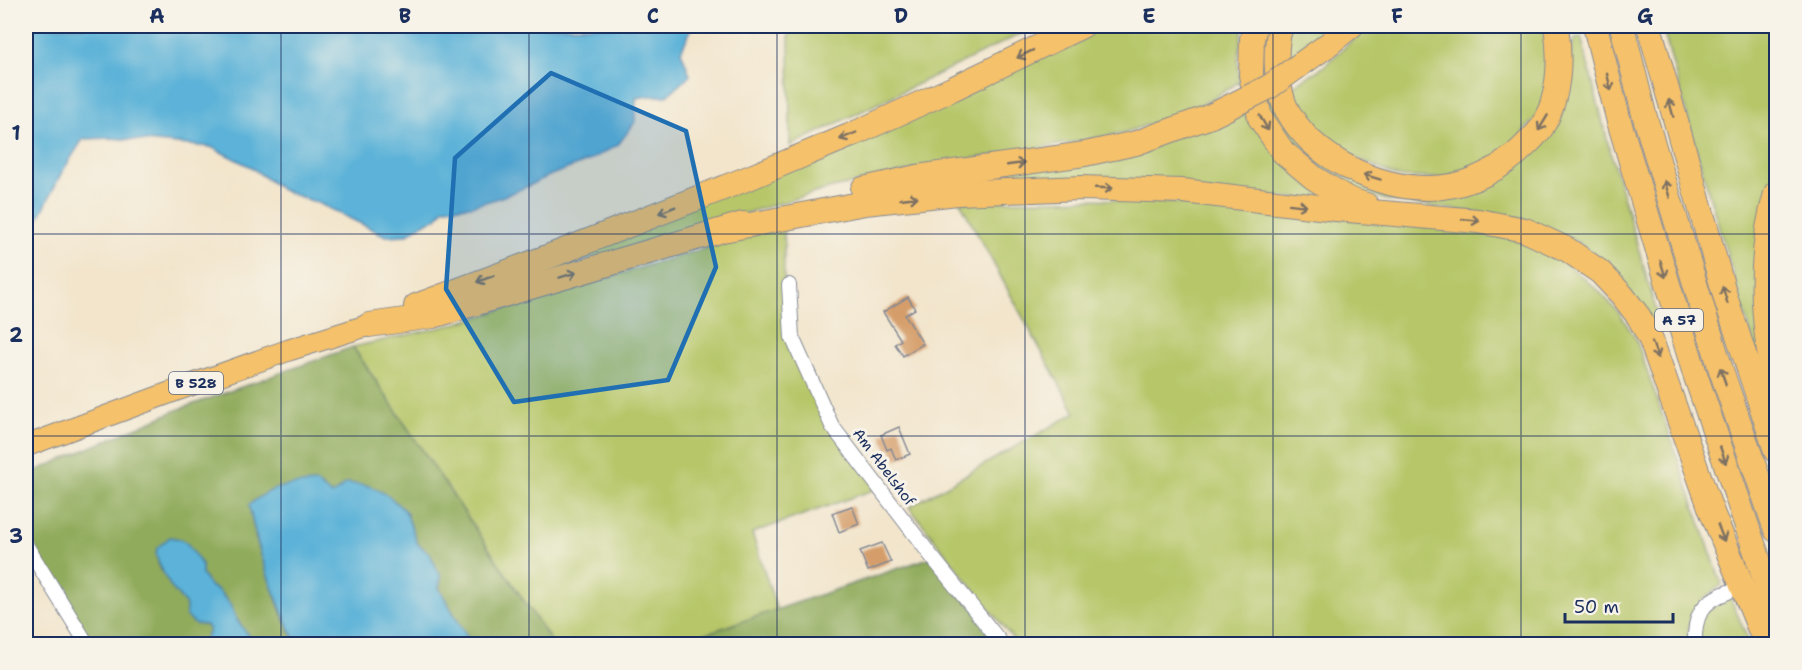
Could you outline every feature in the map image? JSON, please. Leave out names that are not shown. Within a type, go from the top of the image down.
[{"type":"highway","points":[[369,325],[751,177],[849,136],[1082,26]]},
{"type":"highway","points":[[1255,26],[1252,39],[1251,75],[1260,118],[1283,152],[1314,178],[1348,199],[1413,216]]},
{"type":"highway","points":[[1281,26],[1276,58],[1279,85],[1286,109],[1306,136],[1328,156],[1360,173],[1393,183],[1429,188],[1458,184],[1482,176],[1503,165],[1541,129],[1551,109],[1558,74],[1556,26]]},
{"type":"highway","points":[[369,325],[433,316],[834,196],[917,177],[1085,154],[1136,143],[1211,116],[1269,87],[1351,26]]},
{"type":"highway","name":"A 57","points":[[1594,26],[1618,118],[1695,374],[1776,611]]},
{"type":"highway","name":"A 57","points":[[1622,26],[1644,114],[1721,370],[1776,530]]},
{"type":"highway","points":[[1649,26],[1726,299],[1776,451]]},
{"type":"highway","points":[[728,229],[865,203],[958,193],[1081,188],[1183,191],[1336,209],[1478,221],[1525,230],[1568,250],[1600,272],[1639,317],[1651,340],[1712,510],[1766,645]]},
{"type":"highway","points":[[1776,193],[1770,213],[1764,254],[1763,297],[1767,348],[1776,390]]},
{"type":"highway","name":"B 528","points":[[26,446],[289,350],[369,325]]},
{"type":"street","name":"Am Abelshof","points":[[789,285],[792,337],[832,426],[1002,645]]},
{"type":"street","points":[[26,545],[87,645]]},
{"type":"street","points":[[1695,645],[1697,620],[1704,607],[1714,597],[1728,592]]},
{"type":"highlighted area","points":[[551,73],[686,131],[716,267],[668,380],[514,402],[446,289],[455,158]]},
{"type":"green space","points":[[789,26],[1037,26],[790,146]]},
{"type":"green space","points":[[1103,26],[1243,26],[1238,60],[1239,82],[1212,99],[1181,114],[1122,133],[944,163],[828,189],[513,281],[1046,54]]},
{"type":"green space","points":[[1289,26],[1334,26],[1317,38],[1315,36],[1284,60]]},
{"type":"green space","points":[[1368,26],[1548,26],[1550,71],[1540,112],[1502,157],[1450,178],[1398,177],[1321,142],[1287,90],[1323,67]]},
{"type":"green space","points":[[1662,26],[1740,28],[1776,26],[1776,175],[1766,207],[1766,383],[1709,194]]},
{"type":"green space","points":[[1581,37],[1608,143],[1661,327],[1656,327],[1598,257],[1579,243],[1549,228],[1522,219],[1386,200],[1347,187],[1295,154],[1264,104],[1273,98],[1374,185],[1502,175],[1569,67],[1575,39]]},
{"type":"green space","points":[[1251,106],[1341,200],[942,184]]},
{"type":"green space","points":[[1093,199],[1201,204],[1480,232],[1514,239],[1564,262],[1598,290],[1620,314],[1636,339],[1722,585],[1695,609],[1689,624],[1688,644],[1017,644],[909,507],[1075,413],[960,202]]},
{"type":"green space","points":[[784,228],[784,285],[792,337],[832,426],[879,488],[752,533],[777,610],[675,644],[553,644],[353,347],[451,325],[746,236]]},
{"type":"green space","points":[[353,347],[553,644],[471,644],[439,588],[430,554],[417,543],[406,512],[332,495],[255,536],[282,615],[297,644],[251,644],[230,604],[218,590],[211,587],[202,575],[202,564],[195,556],[165,543],[157,548],[159,565],[187,606],[195,624],[206,625],[209,631],[203,644],[87,644],[26,545],[26,475],[177,410]]},
{"type":"green space","points":[[932,557],[1002,644],[675,644]]},
{"type":"green space","points":[[1729,595],[1750,644],[1695,644],[1697,619]]},
{"type":"water","points":[[26,26],[693,26],[681,51],[690,75],[667,96],[636,98],[635,122],[618,145],[588,161],[496,199],[471,206],[444,208],[437,218],[406,235],[386,236],[320,204],[282,190],[249,166],[211,147],[111,138],[83,139],[62,172],[36,224],[26,228]]},
{"type":"water","points":[[317,483],[332,495],[347,483],[370,486],[388,495],[406,512],[417,543],[430,554],[441,577],[439,588],[471,644],[297,644],[268,576],[249,505],[266,493],[281,487]]},
{"type":"water","points":[[170,537],[187,543],[202,565],[202,575],[211,587],[218,590],[230,604],[251,644],[203,644],[209,631],[206,625],[195,624],[186,616],[186,605],[171,587],[156,556],[157,548]]},
{"type":"building","points":[[908,297],[915,309],[905,315],[923,344],[903,356],[895,344],[901,340],[883,312]]},
{"type":"building","points":[[899,427],[910,454],[896,460],[891,448],[887,450],[881,435]]},
{"type":"building","points":[[852,506],[859,524],[839,532],[832,513]]},
{"type":"building","points":[[882,543],[891,562],[868,571],[860,551]]}]
